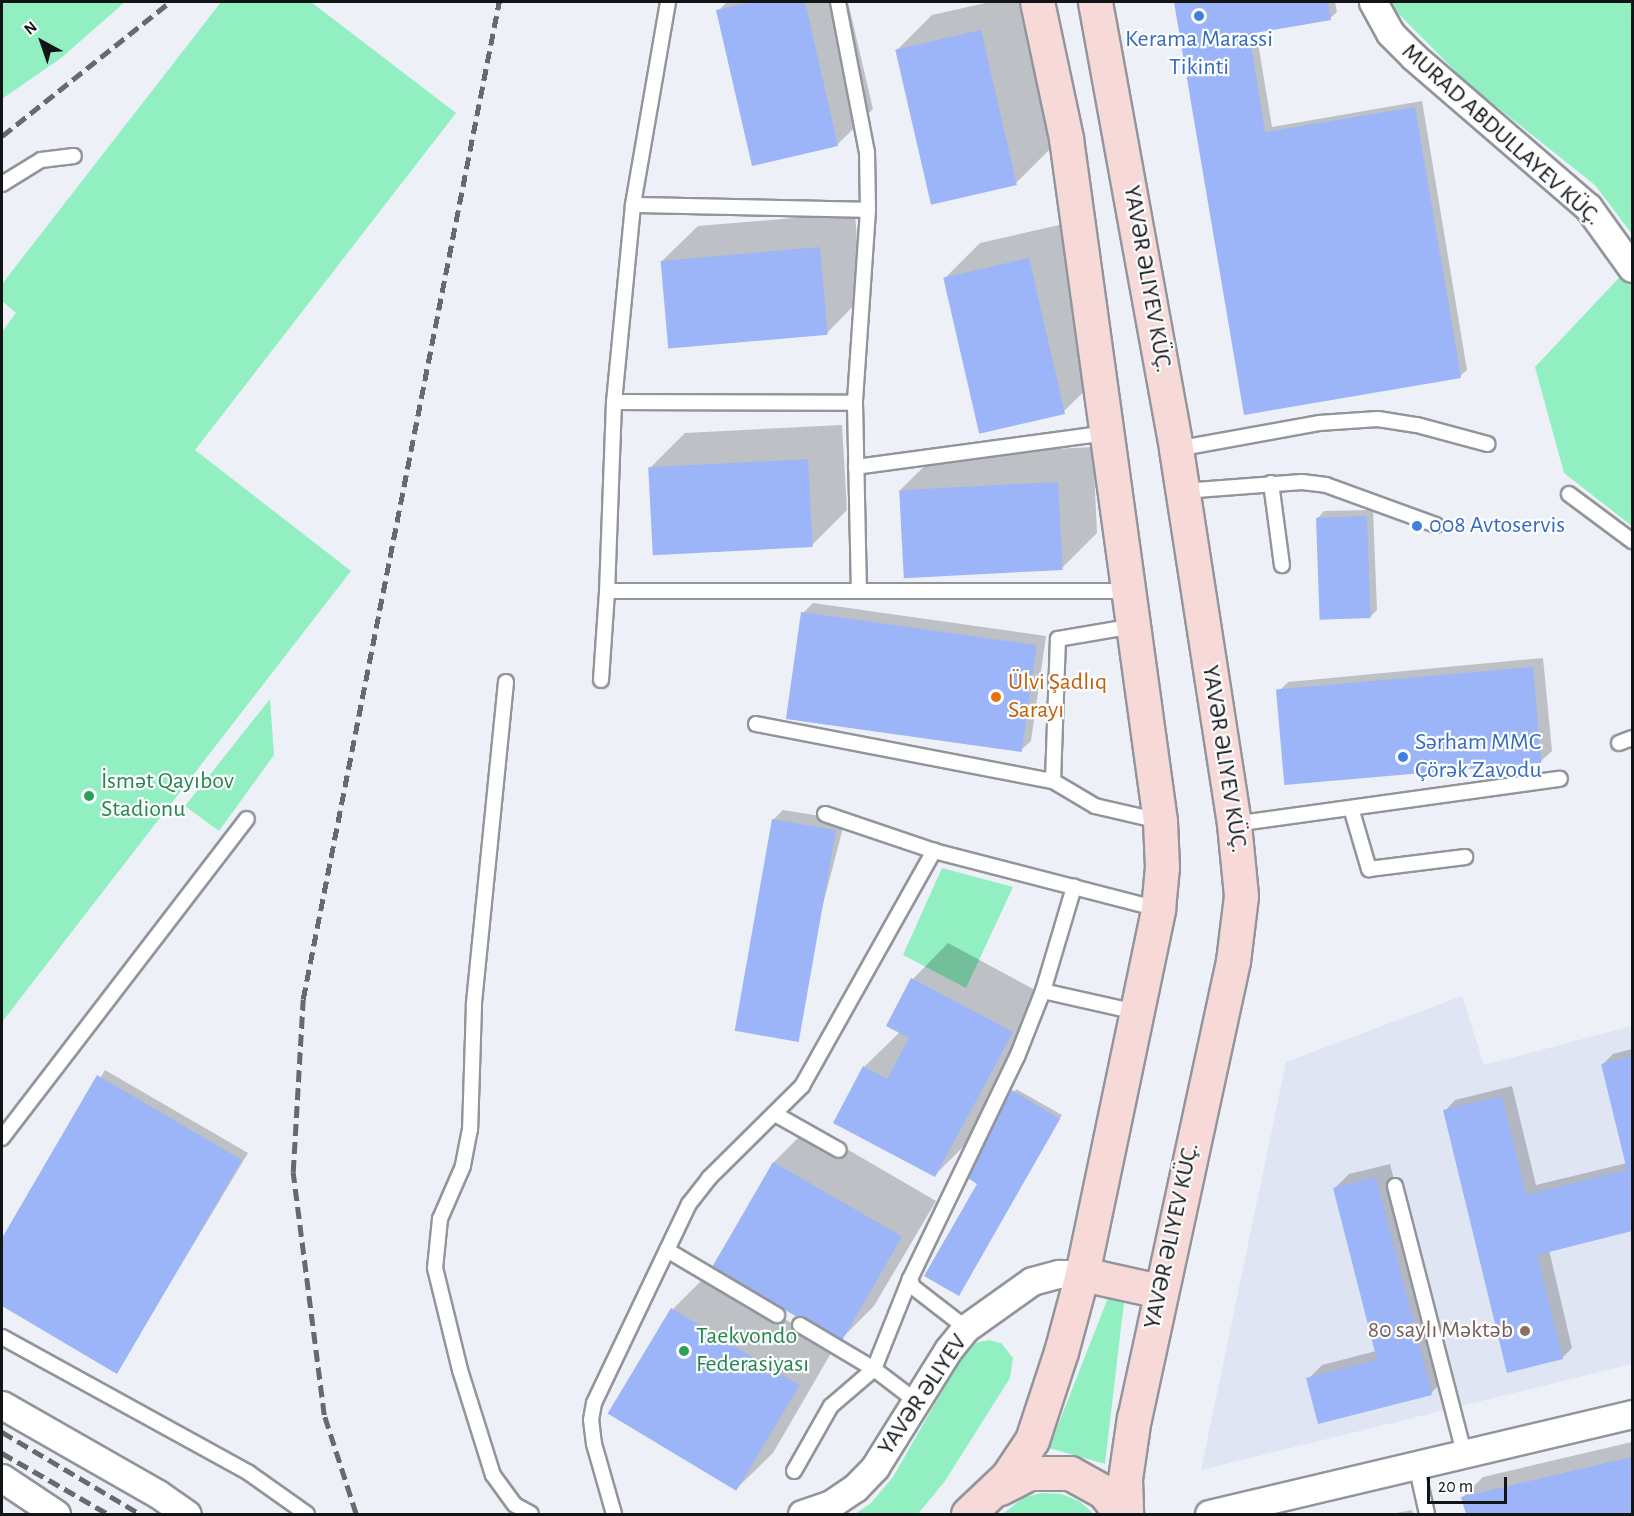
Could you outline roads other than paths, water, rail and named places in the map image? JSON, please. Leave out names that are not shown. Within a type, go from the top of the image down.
[{"type":"main road","points":[[986,1503],[1032,1440],[1082,1274],[1158,909],[1162,867],[1160,821],[1130,591],[1066,138],[1037,2]]},
{"type":"main road","name":"YAVƏR ƏLIYEV KÜÇ.","points":[[1095,2],[1176,449],[1240,865],[1239,929],[1159,1291],[1130,1441],[1126,1515]]},
{"type":"main road","points":[[1082,1274],[1159,1291]]},
{"type":"main road","points":[[968,1515],[1030,1473],[1070,1473],[1104,1492],[1121,1515]]},
{"type":"street","name":"MURAD ABDULLAYEV KÜÇ.","points":[[1372,2],[1398,41],[1588,207],[1632,268]]},
{"type":"street","name":"YAVƏR ƏLIYEV","points":[[802,1515],[831,1504],[855,1488],[875,1467],[915,1401],[966,1328],[1006,1296],[1032,1281],[1059,1274],[1082,1274]]},
{"type":"street","points":[[2,1406],[158,1494],[187,1515]]},
{"type":"street","points":[[1209,1515],[1632,1414]]},
{"type":"street","points":[[2,1478],[56,1515]]},
{"type":"lane","points":[[601,680],[607,591],[614,402],[633,205],[668,2]]},
{"type":"lane","points":[[838,2],[867,152],[868,210],[855,403],[859,588]]},
{"type":"lane","points":[[2,184],[40,160],[74,156]]},
{"type":"lane","points":[[633,205],[868,210]]},
{"type":"lane","points":[[614,402],[855,403]]},
{"type":"lane","points":[[1176,449],[1319,423],[1378,419],[1417,425],[1488,444]]},
{"type":"lane","points":[[856,467],[1107,434]]},
{"type":"lane","points":[[1183,491],[1271,483],[1326,485],[1436,525]]},
{"type":"lane","points":[[1271,483],[1282,565]]},
{"type":"lane","points":[[1569,494],[1632,541]]},
{"type":"lane","points":[[607,591],[859,588],[1130,591]]},
{"type":"lane","points":[[1053,781],[1058,639],[1134,626]]},
{"type":"lane","points":[[506,682],[474,1005],[470,1129],[463,1166],[440,1219],[435,1268],[460,1370],[493,1475],[515,1505],[531,1515]]},
{"type":"lane","points":[[756,724],[1053,781],[1095,806],[1160,821]]},
{"type":"lane","points":[[1234,824],[1560,779]]},
{"type":"lane","points":[[1351,808],[1369,869],[1465,857]]},
{"type":"lane","points":[[825,814],[934,851],[1158,909]]},
{"type":"lane","points":[[2,1138],[247,819]]},
{"type":"lane","points":[[614,1515],[591,1420],[594,1403],[667,1250],[695,1195],[802,1086],[934,851]]},
{"type":"lane","points":[[794,1471],[831,1406],[874,1369],[910,1279],[1012,1067],[1043,991],[1074,887]]},
{"type":"lane","points":[[1043,991],[1136,1012]]},
{"type":"lane","points":[[775,1114],[838,1150]]},
{"type":"lane","points":[[1395,1186],[1464,1453]]},
{"type":"lane","points":[[667,1250],[777,1315]]},
{"type":"lane","points":[[910,1279],[913,1287],[966,1328]]},
{"type":"lane","points":[[800,1325],[874,1369],[915,1401]]},
{"type":"lane","points":[[2,1337],[249,1473],[307,1515]]},
{"type":"lane","points":[[1416,1465],[1427,1515]]},
{"type":"railway","points":[[2,136],[170,2]]},
{"type":"railway","points":[[356,1514],[324,1415],[293,1172],[303,999],[499,2]]},
{"type":"railway","points":[[2,1432],[140,1514]]},
{"type":"railway","points":[[2,1453],[108,1514]]},
{"type":"place","name":"Kerama Marassi Tikinti","points":[[1199,16]]},
{"type":"place","name":"008 Avtoservis","points":[[1417,526]]},
{"type":"place","name":"Ülvi Şadlıq Sarayı","points":[[996,697]]},
{"type":"place","name":"Sərham MMC Çörək Zavodu","points":[[1403,757]]},
{"type":"place","name":"İsmət Qayıbov Stadionu","points":[[89,796]]},
{"type":"place","name":"80 saylı Məktəb","points":[[1525,1331]]},
{"type":"place","name":"Taekvondo Federasiyası","points":[[684,1351]]}]
